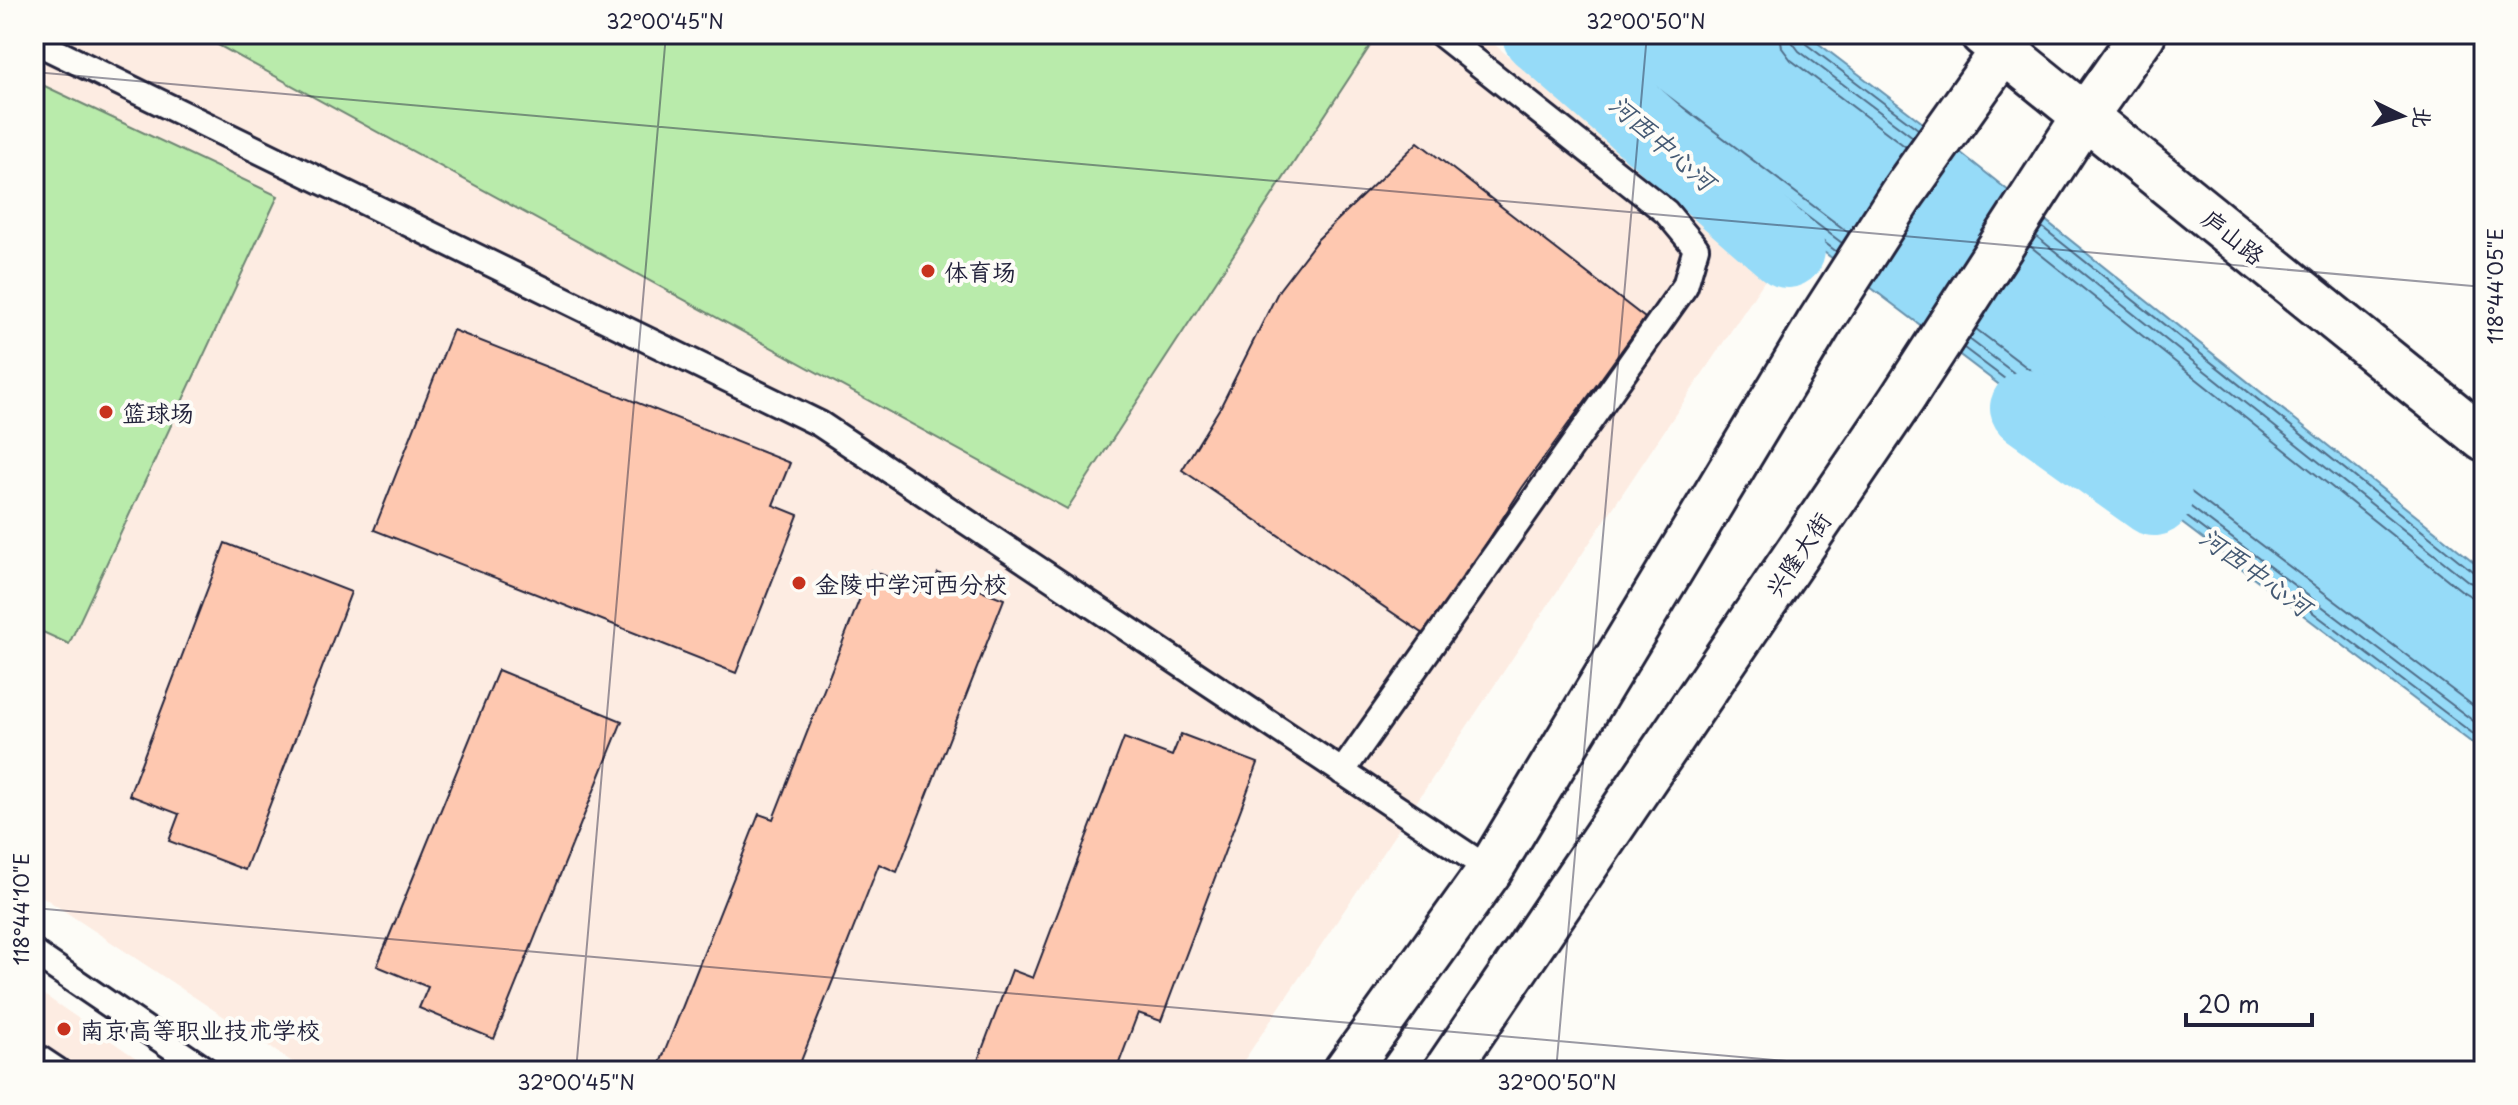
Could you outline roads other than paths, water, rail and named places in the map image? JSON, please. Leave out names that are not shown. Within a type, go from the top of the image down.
[{"type":"main road","name":"兴隆大街","points":[[1446,1071],[1902,399],[2085,116],[2143,34]]},
{"type":"main road","name":"庐山路","points":[[2000,40],[2085,116],[2484,439]]},
{"type":"main road","points":[[1346,1071],[1490,870],[1818,325],[2000,40]]},
{"type":"lane","points":[[1342,772],[1685,286],[1696,248],[1666,212],[1441,34]]},
{"type":"lane","points":[[34,41],[820,424],[1490,870]]},
{"type":"lane","points":[[34,953],[207,1071]]},
{"type":"lane","points":[[34,1055],[58,1071]]},
{"type":"water","points":[[1536,34],[1806,34],[1936,133],[2484,570],[2484,752]]},
{"type":"waterway","name":"河西中心河","points":[[1540,34],[1787,250]]},
{"type":"waterway","name":"河西中心河","points":[[2028,408],[2154,498]]},
{"type":"place","name":"体育场","points":[[928,271]]},
{"type":"place","name":"篮球场","points":[[106,412]]},
{"type":"place","name":"金陵中学河西分校","points":[[799,583]]},
{"type":"place","name":"南京高等职业技术学校","points":[[64,1029]]}]
